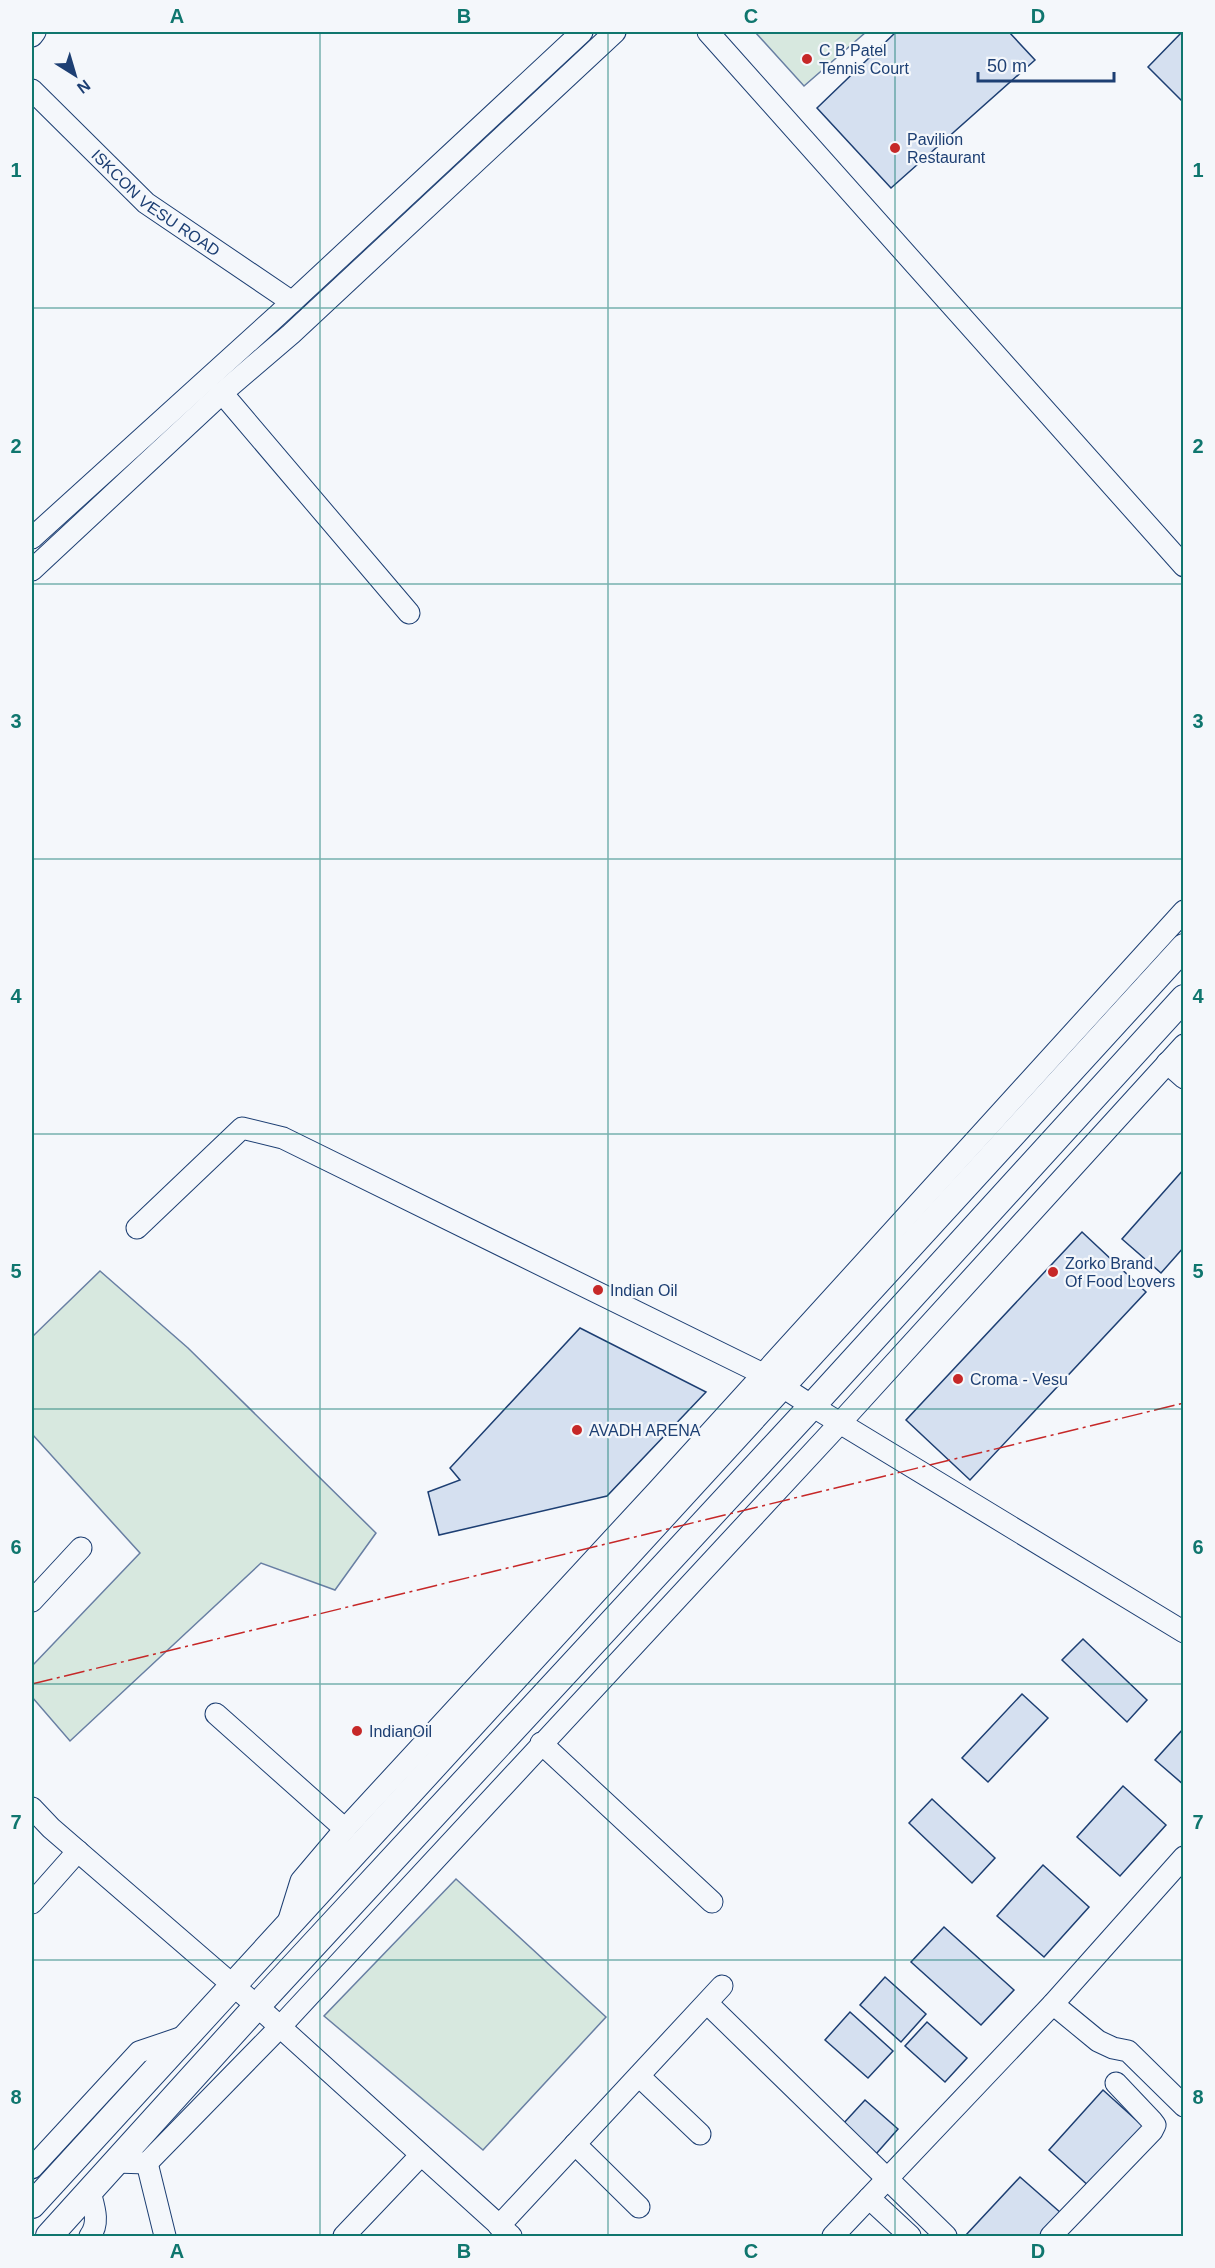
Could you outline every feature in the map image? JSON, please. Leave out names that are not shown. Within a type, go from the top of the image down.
[{"type":"main road","points":[[32,2205],[287,1926],[772,1381],[1184,947]]},
{"type":"main road","points":[[49,2236],[257,2006],[812,1406],[1184,998]]},
{"type":"street","points":[[32,36],[35,32]]},
{"type":"street","points":[[32,538],[292,302],[582,32]]},
{"type":"street","points":[[32,570],[222,393],[291,334],[615,32]]},
{"type":"street","points":[[708,32],[1184,566]]},
{"type":"street","name":"ISKCON VESU ROAD","points":[[32,90],[146,203],[292,302]]},
{"type":"street","points":[[222,393],[409,613]]},
{"type":"street","points":[[287,1926],[302,1881],[345,1828],[772,1381],[1184,910]]},
{"type":"street","points":[[115,2162],[147,2163],[280,2027],[541,1743],[840,1424],[1184,1045]]},
{"type":"street","points":[[1167,1063],[1184,1078]]},
{"type":"street","points":[[137,1228],[242,1128],[283,1138],[772,1381],[1184,1632]]},
{"type":"street","points":[[32,1601],[81,1548]]},
{"type":"street","points":[[216,1714],[345,1828]]},
{"type":"street","points":[[541,1743],[712,1902]]},
{"type":"street","points":[[32,1808],[78,1851],[257,2006],[505,2231],[576,2144],[723,1986]]},
{"type":"street","points":[[32,1903],[78,1851]]},
{"type":"street","points":[[833,2236],[1053,2004],[1184,1857]]},
{"type":"street","points":[[707,2003],[944,2236]]},
{"type":"street","points":[[1053,2004],[1098,2041],[1113,2048],[1128,2050],[1184,2106]]},
{"type":"street","points":[[32,2168],[139,2052],[186,2036]]},
{"type":"street","points":[[639,2076],[700,2134]]},
{"type":"street","points":[[1051,2236],[1155,2125],[1116,2083]]},
{"type":"street","points":[[576,2144],[639,2207]]},
{"type":"street","points":[[344,2236],[421,2155]]},
{"type":"street","points":[[147,2163],[165,2236]]},
{"type":"street","points":[[90,2192],[96,2214],[94,2231],[90,2236]]},
{"type":"street","points":[[869,2198],[910,2236]]},
{"type":"shaded area","name":"C B Patel Tennis Court","points":[[755,32],[866,32],[804,86]]},
{"type":"shaded area","points":[[100,1271],[188,1348],[376,1533],[335,1590],[261,1563],[70,1741],[32,1697],[32,1666],[140,1553],[32,1434],[32,1337]]},
{"type":"shaded area","points":[[456,1879],[606,2017],[483,2150],[324,2016]]},
{"type":"building","name":"Pavilion Restaurant","points":[[896,32],[1009,32],[1035,60],[891,188],[817,108]]},
{"type":"building","points":[[1184,32],[1184,103],[1148,67]]},
{"type":"building","points":[[1184,1169],[1184,1247],[1161,1273],[1122,1239]]},
{"type":"building","points":[[1082,1232],[1146,1292],[970,1480],[906,1420]]},
{"type":"building","name":"AVADH ARENA","points":[[580,1328],[706,1392],[607,1496],[439,1535],[428,1492],[460,1480],[450,1468]]},
{"type":"building","points":[[1083,1639],[1147,1700],[1127,1722],[1062,1660]]},
{"type":"building","points":[[1022,1694],[1048,1718],[988,1782],[962,1758]]},
{"type":"building","points":[[1184,1728],[1184,1785],[1155,1760]]},
{"type":"building","points":[[1123,1786],[1166,1825],[1120,1876],[1077,1837]]},
{"type":"building","points":[[932,1799],[995,1858],[972,1883],[909,1823]]},
{"type":"building","points":[[1043,1865],[1089,1907],[1044,1957],[997,1916]]},
{"type":"building","points":[[944,1927],[1014,1990],[981,2025],[911,1962]]},
{"type":"building","points":[[885,1977],[926,2014],[901,2042],[860,2005]]},
{"type":"building","points":[[850,2012],[893,2051],[868,2078],[825,2040]]},
{"type":"building","points":[[927,2022],[967,2058],[945,2082],[905,2046]]},
{"type":"building","points":[[1103,2090],[1145,2128],[1091,2188],[1049,2150]]},
{"type":"building","points":[[865,2100],[898,2129],[876,2154],[843,2124]]},
{"type":"building","points":[[1020,2177],[1061,2213],[1040,2236],[965,2236]]},
{"type":"power","points":[[32,1684],[1184,1403]]},
{"type":"place","name":"C B Patel Tennis Court","points":[[807,59]]},
{"type":"place","name":"Pavilion Restaurant","points":[[895,148]]},
{"type":"place","name":"Zorko Brand Of Food Lovers","points":[[1053,1272]]},
{"type":"place","name":"Indian Oil","points":[[598,1290]]},
{"type":"place","name":"Croma - Vesu","points":[[958,1379]]},
{"type":"place","name":"AVADH ARENA","points":[[577,1430]]},
{"type":"place","name":"IndianOil","points":[[357,1731]]}]
